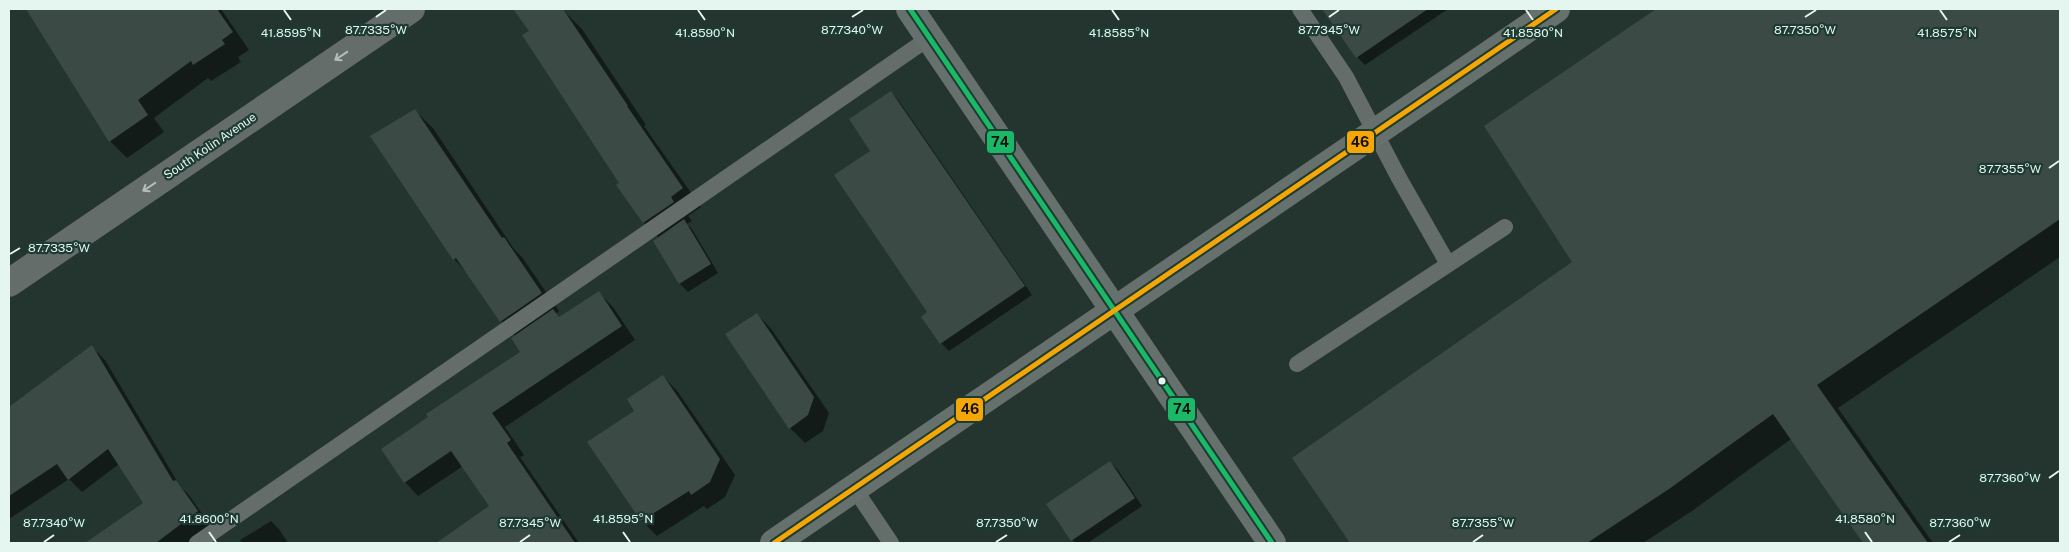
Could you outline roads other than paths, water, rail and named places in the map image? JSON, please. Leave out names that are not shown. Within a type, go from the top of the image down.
[{"type":"street","name":"South Kolin Avenue","points":[[9,284],[410,9]]},
{"type":"street","points":[[910,9],[1272,543]]},
{"type":"street","points":[[774,543],[1556,9]]},
{"type":"lane","points":[[1300,9],[1346,77],[1448,264]]},
{"type":"lane","points":[[197,543],[929,38]]},
{"type":"lane","points":[[1297,364],[1505,227]]},
{"type":"lane","points":[[854,488],[891,543]]}]
